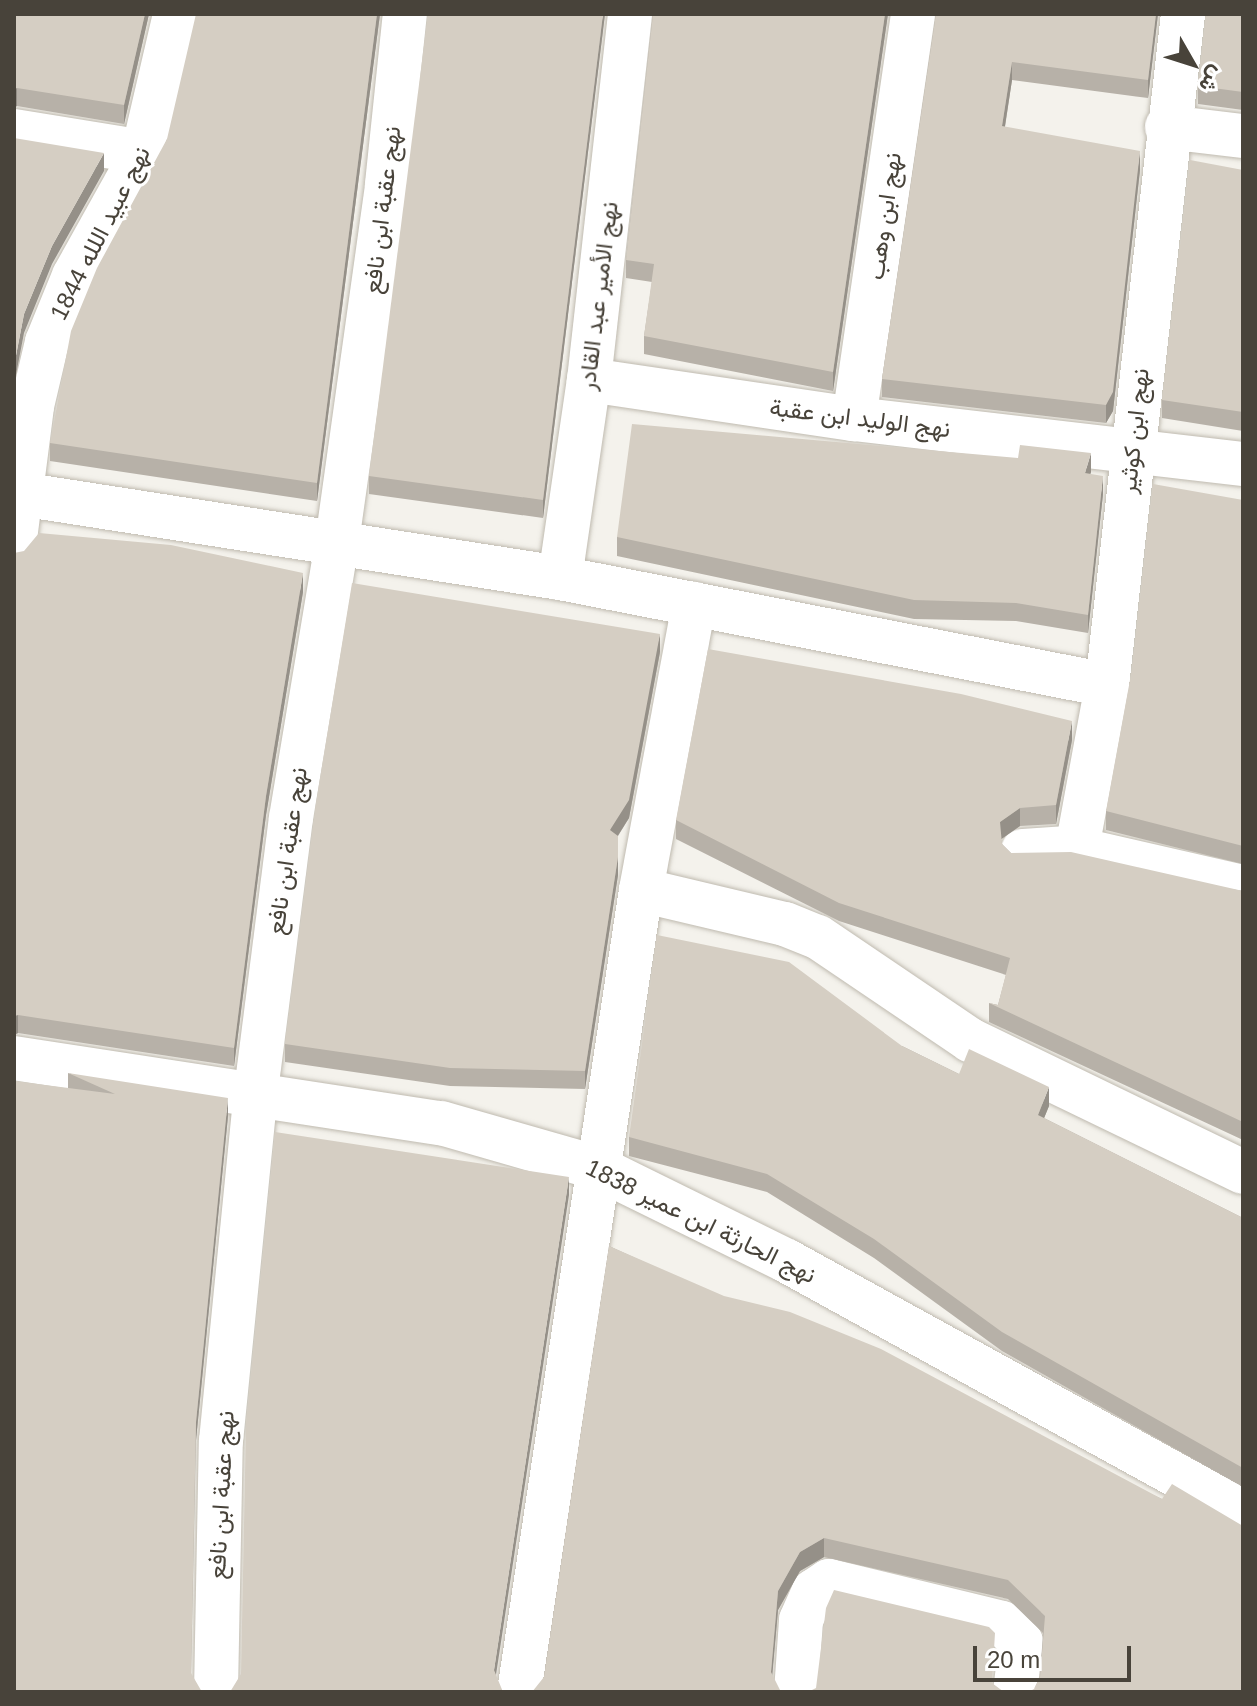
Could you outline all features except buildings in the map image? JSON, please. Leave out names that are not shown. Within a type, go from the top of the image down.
[{"type":"street","name":"نهج عبيد اللله 1844","points":[[14,547],[18,493],[32,406],[47,342],[74,276],[143,152],[175,14]]},
{"type":"street","name":"نهج عقبة ابن نافع","points":[[216,1692],[221,1441],[256,1091],[291,818],[337,542],[405,14]]},
{"type":"street","name":"نهج الأمير عبد القادر","points":[[560,578],[589,380],[630,14]]},
{"type":"street","name":"نهج ابن وهب","points":[[854,419],[913,14]]},
{"type":"street","name":"نهج ابن كوثير","points":[[1080,846],[1107,685],[1167,127],[1183,14]]},
{"type":"street","points":[[1167,127],[1243,136]]},
{"type":"street","points":[[14,131],[143,152]]},
{"type":"street","name":"نهج الوليد ابن عقبة","points":[[589,380],[854,419],[1243,464]]},
{"type":"street","points":[[18,493],[560,578],[1107,685]]},
{"type":"street","points":[[519,1692],[641,890],[694,604]]},
{"type":"street","points":[[1022,850],[1080,846],[1243,887]]},
{"type":"street","points":[[641,890],[818,937],[970,1040],[1243,1172]]},
{"type":"street","name":"نهج الحارثة ابن عمير 1838","points":[[14,1058],[256,1091],[470,1128],[598,1168],[787,1261],[1243,1512]]},
{"type":"street","points":[[796,1692],[801,1620],[814,1591],[829,1581],[1002,1623],[1021,1642],[1015,1692]]}]
